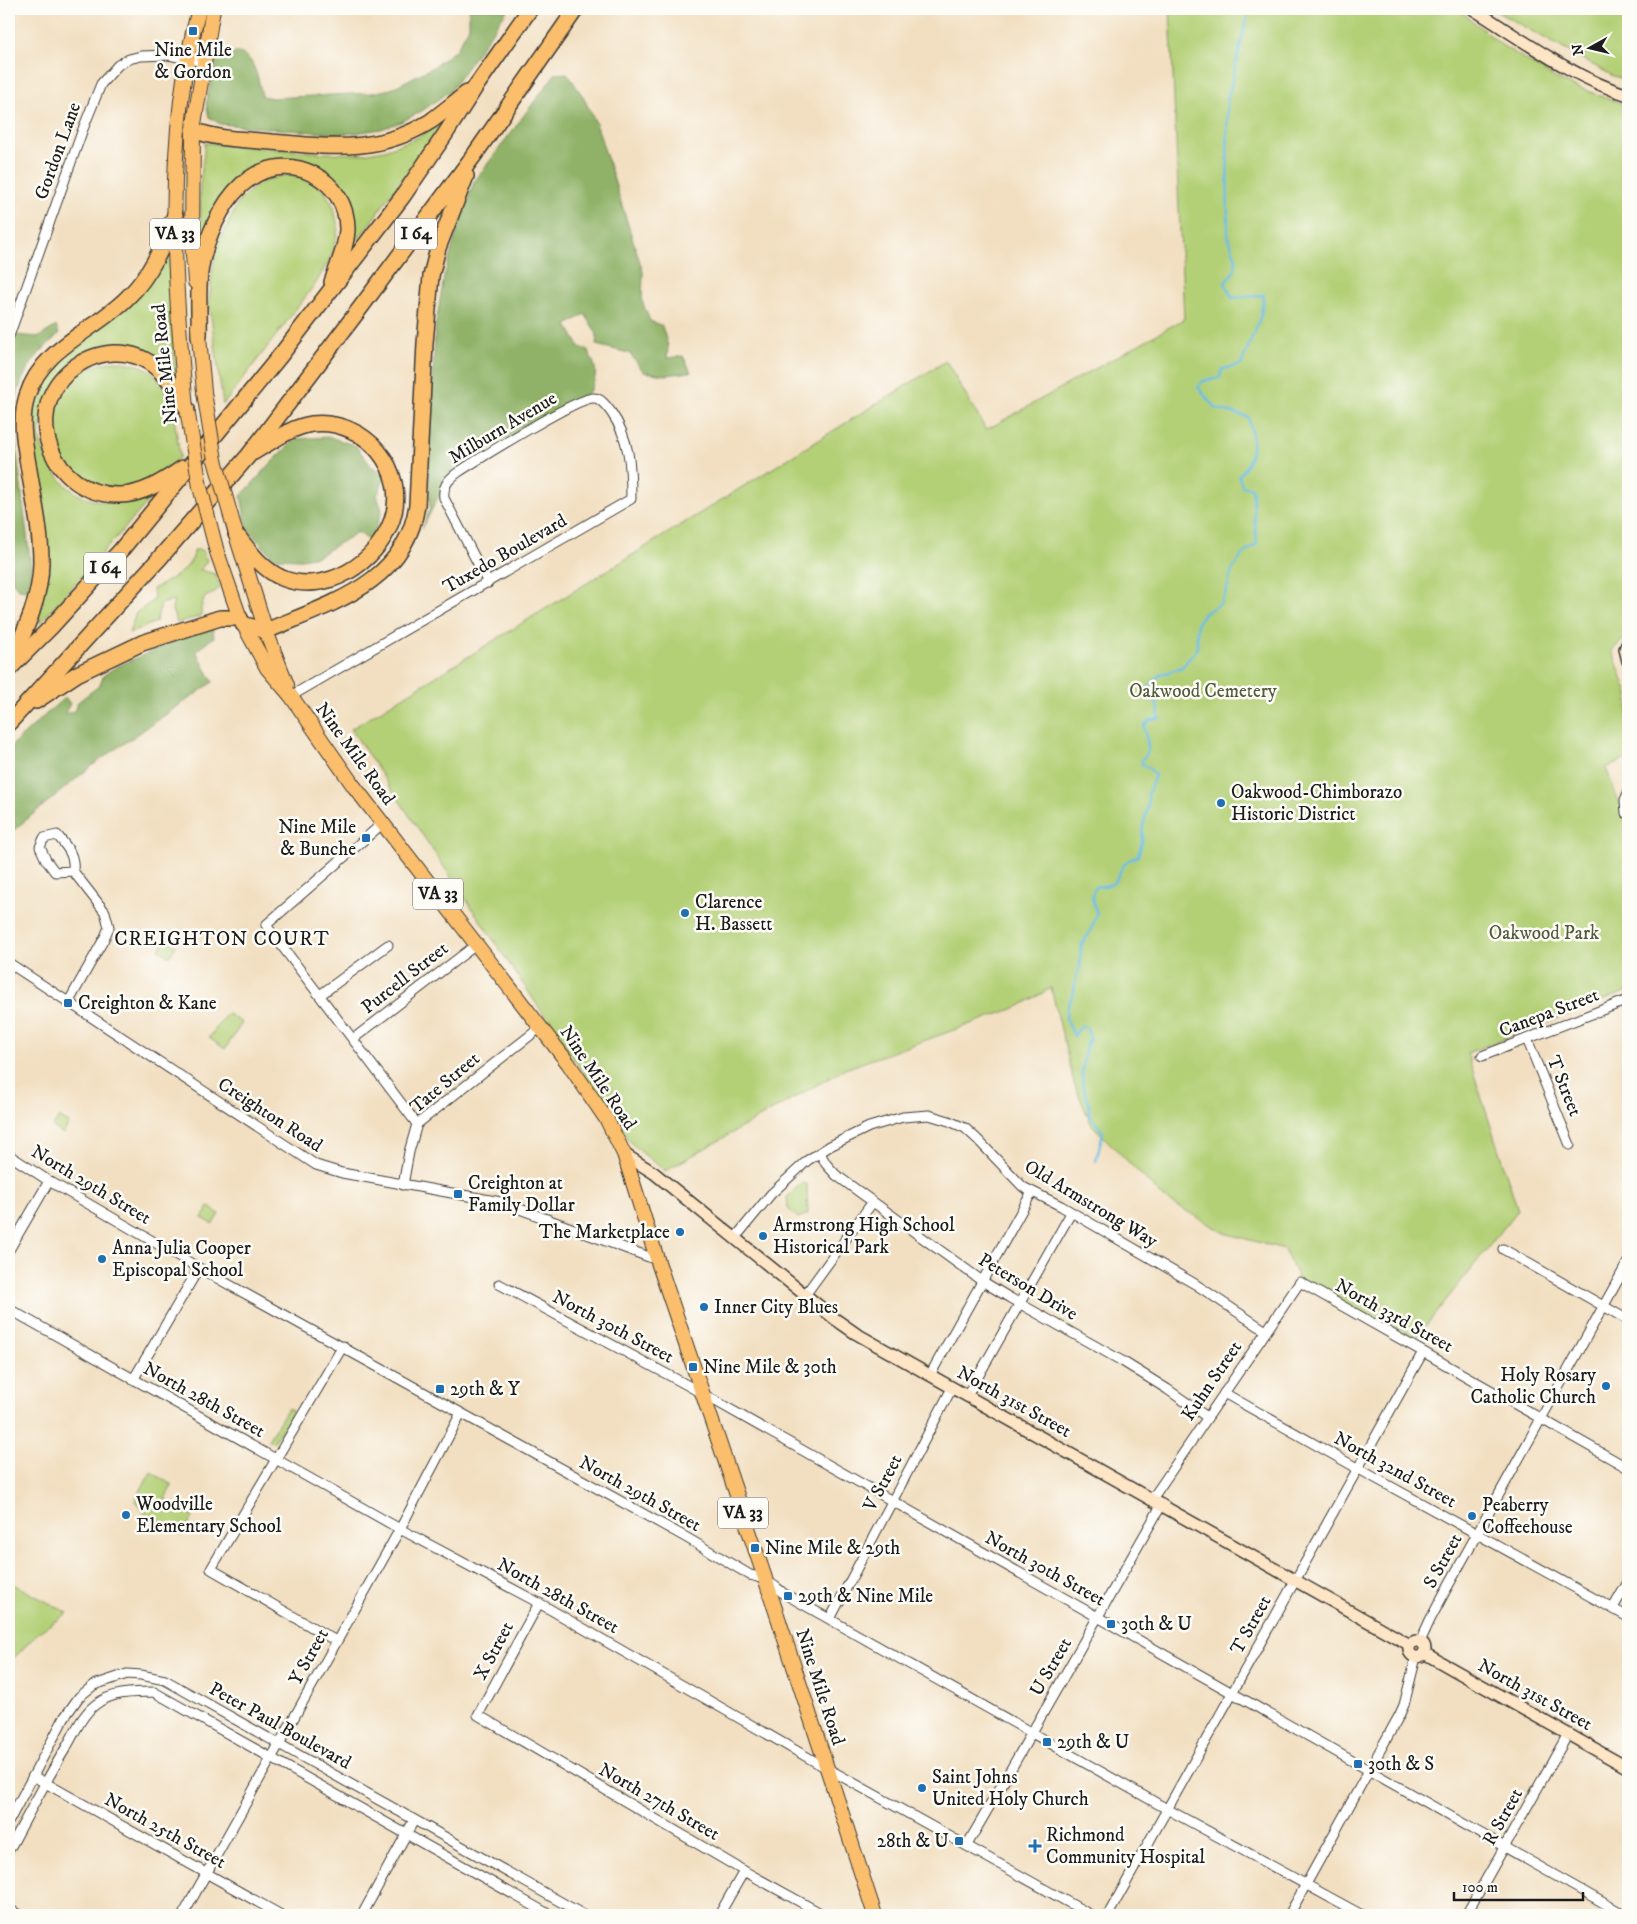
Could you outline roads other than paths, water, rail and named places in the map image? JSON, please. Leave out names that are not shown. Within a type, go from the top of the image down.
[{"type":"highway","name":"I 64","points":[[9,667],[51,627],[121,550],[328,293],[402,196],[530,9]]},
{"type":"highway","name":"I 64","points":[[14,718],[158,560],[248,455],[367,300],[475,154],[576,9]]},
{"type":"highway","points":[[193,130],[217,138],[332,147],[364,146],[386,141],[430,122],[476,86]]},
{"type":"highway","points":[[14,718],[77,674],[142,644],[220,618],[242,621],[266,631],[352,593],[380,575],[399,553],[413,527],[418,505],[425,343],[431,276],[444,229],[475,154]]},
{"type":"highway","points":[[199,336],[200,266],[204,250],[228,202],[236,191],[250,178],[271,168],[295,167],[311,172],[327,183],[340,200],[344,210],[347,232],[328,293]]},
{"type":"highway","points":[[9,667],[34,605],[40,575],[40,551],[23,434],[23,410],[28,391],[34,378],[46,362],[60,349],[112,312],[133,292],[154,262],[175,215]]},
{"type":"highway","points":[[186,409],[167,377],[148,362],[127,354],[100,355],[90,358],[73,368],[58,384],[50,399],[47,410],[46,435],[52,453],[67,475],[88,489],[104,494],[128,494],[144,490],[174,474],[194,460]]},
{"type":"highway","points":[[236,534],[261,564],[281,577],[305,583],[323,582],[350,571],[366,558],[387,533],[394,508],[395,492],[393,478],[384,457],[371,442],[350,429],[330,424],[306,426],[287,432],[248,455]]},
{"type":"main road","name":"Nine Mile Road","points":[[199,9],[188,59],[177,131],[175,215],[177,309],[186,409],[200,487],[216,552],[242,621],[267,668],[291,696],[328,752],[592,1095],[624,1154],[657,1260],[766,1582],[875,1915]]},
{"type":"main road","name":"Nine Mile Road","points":[[213,9],[193,130],[192,241],[204,392],[216,460],[236,534],[266,631],[291,696]]},
{"type":"street","points":[[1473,9],[1570,68],[1614,91],[1628,95]]},
{"type":"street","name":"Gordon Lane","points":[[9,336],[101,84],[114,69],[129,59],[155,54],[203,62]]},
{"type":"street","name":"Milburn Avenue","points":[[488,583],[444,496],[443,491],[448,481],[460,471],[563,410],[589,398]]},
{"type":"street","name":"Tuxedo Boulevard","points":[[291,696],[631,499],[630,460],[624,436],[607,407],[597,399],[589,398]]},
{"type":"street","points":[[1626,646],[1628,661]]},
{"type":"street","points":[[1626,812],[1625,800],[1628,793]]},
{"type":"street","points":[[383,824],[266,926],[418,1124]]},
{"type":"street","points":[[68,1003],[104,940],[109,927],[105,912],[73,871],[74,860],[68,848],[56,835],[44,838],[40,846],[46,860],[55,872],[73,871]]},
{"type":"street","name":"Purcell Street","points":[[353,1039],[477,944]]},
{"type":"street","points":[[320,995],[388,945]]},
{"type":"street","name":"Creighton Road","points":[[9,963],[316,1165],[342,1173],[501,1202],[657,1260]]},
{"type":"street","name":"Canepa Street","points":[[1482,1056],[1628,1000]]},
{"type":"street","name":"Tate Street","points":[[403,1185],[409,1152],[418,1124],[541,1027]]},
{"type":"street","name":"T Street","points":[[1527,1039],[1570,1145]]},
{"type":"street","name":"Old Armstrong Way","points":[[735,1238],[779,1186],[808,1160],[869,1128],[903,1117],[928,1115],[965,1128],[978,1139],[1019,1183],[1032,1192],[1195,1284],[1266,1331]]},
{"type":"street","name":"Peterson Drive","points":[[820,1153],[826,1164],[836,1175],[872,1203],[982,1281],[1019,1304],[1122,1361],[1207,1417]]},
{"type":"street","name":"North 29th Street","points":[[9,1154],[49,1181],[199,1268],[343,1346],[750,1575],[778,1588],[783,1594],[1167,1810],[1362,1915]]},
{"type":"street","name":"North 31st Street","points":[[624,1154],[654,1173],[855,1333],[1628,1768]]},
{"type":"street","points":[[9,1250],[49,1181]]},
{"type":"street","points":[[930,1375],[1032,1192]]},
{"type":"street","points":[[805,1295],[872,1203]]},
{"type":"street","points":[[967,1396],[1071,1213]]},
{"type":"street","points":[[1503,1250],[1628,1320]]},
{"type":"street","name":"S Street","points":[[1289,1915],[1370,1771],[1404,1705],[1418,1649],[1430,1620],[1628,1262]]},
{"type":"street","points":[[134,1380],[199,1268]]},
{"type":"street","name":"Kuhn Street","points":[[1157,1502],[1207,1417],[1300,1282]]},
{"type":"street","name":"North 33rd Street","points":[[1300,1282],[1628,1468]]},
{"type":"street","name":"North 30th Street","points":[[499,1284],[702,1393],[1625,1915]]},
{"type":"street","name":"North 28th Street","points":[[9,1309],[400,1529],[539,1602],[826,1767],[1091,1915]]},
{"type":"street","points":[[336,1641],[211,1569],[343,1346]]},
{"type":"street","name":"T Street","points":[[1108,1915],[1423,1352]]},
{"type":"street","name":"V Street","points":[[830,1619],[952,1388]]},
{"type":"street","name":"North 32nd Street","points":[[1224,1393],[1628,1617]]},
{"type":"street","name":"Y Street","points":[[183,1915],[400,1529],[462,1413]]},
{"type":"street","name":"U Street","points":[[967,1846],[1098,1617],[1157,1502]]},
{"type":"street","points":[[1613,1608],[1628,1582]]},
{"type":"street","name":"X Street","points":[[478,1715],[539,1602]]},
{"type":"street","name":"Peter Paul Boulevard","points":[[9,1821],[64,1718],[79,1696],[94,1685],[127,1674],[141,1675],[165,1680],[584,1915]]},
{"type":"street","name":"Peter Paul Boulevard","points":[[9,1850],[45,1783],[83,1719],[95,1705],[108,1697],[131,1692],[154,1692],[545,1914]]},
{"type":"street","name":"North 27th Street","points":[[478,1715],[744,1871],[824,1915]]},
{"type":"street","name":"R Street","points":[[1466,1915],[1568,1734]]},
{"type":"street","name":"North 25th Street","points":[[33,1776],[281,1915]]},
{"type":"street","points":[[362,1915],[414,1820]]},
{"type":"street","points":[[719,1915],[744,1871]]},
{"type":"street","points":[[545,1914],[552,1897]]},
{"type":"street","points":[[9,1910],[19,1915]]},
{"type":"waterway","points":[[1105,9],[1115,9]]},
{"type":"waterway","points":[[1096,1161],[1103,1132],[1089,1115],[1089,1103],[1083,1088],[1082,1073],[1085,1050],[1090,1038],[1087,1028],[1081,1026],[1074,1036],[1066,1018],[1067,1008],[1074,992],[1076,977],[1080,967],[1081,946],[1090,932],[1097,914],[1092,896],[1097,886],[1111,884],[1117,879],[1123,866],[1138,856],[1142,842],[1148,794],[1155,775],[1149,768],[1142,765],[1142,759],[1148,752],[1144,726],[1150,720],[1159,719],[1158,707],[1148,689],[1158,676],[1182,667],[1197,649],[1197,623],[1204,613],[1220,604],[1226,593],[1232,570],[1243,554],[1257,544],[1252,488],[1242,486],[1239,476],[1251,455],[1252,434],[1248,417],[1215,408],[1198,387],[1203,381],[1219,378],[1223,369],[1241,365],[1261,315],[1264,295],[1232,298],[1225,283],[1235,270],[1236,259],[1228,236],[1227,102],[1249,9]]},
{"type":"place","name":"Nine Mile & Gordon","points":[[193,31]]},
{"type":"place","name":"Oakwood-Chimborazo Historic District","points":[[1221,803]]},
{"type":"place","name":"Nine Mile & Bunche","points":[[366,838]]},
{"type":"place","name":"Clarence H. Bassett","points":[[685,913]]},
{"type":"place","name":"Creighton & Kane","points":[[68,1003]]},
{"type":"place","name":"Creighton at Family Dollar","points":[[458,1194]]},
{"type":"place","name":"The Marketplace","points":[[680,1232]]},
{"type":"place","name":"Armstrong High School Historical Park","points":[[763,1236]]},
{"type":"place","name":"Anna Julia Cooper Episcopal School","points":[[102,1259]]},
{"type":"place","name":"Inner City Blues","points":[[704,1307]]},
{"type":"place","name":"Nine Mile & 30th","points":[[693,1367]]},
{"type":"place","name":"Holy Rosary Catholic Church","points":[[1606,1386]]},
{"type":"place","name":"29th & Y","points":[[440,1389]]},
{"type":"place","name":"Woodville Elementary School","points":[[126,1515]]},
{"type":"place","name":"Peaberry Coffeehouse","points":[[1472,1516]]},
{"type":"place","name":"Nine Mile & 29th","points":[[755,1548]]},
{"type":"place","name":"29th & Nine Mile","points":[[788,1596]]},
{"type":"place","name":"30th & U","points":[[1111,1624]]},
{"type":"place","name":"29th & U","points":[[1047,1742]]},
{"type":"place","name":"30th & S","points":[[1358,1764]]},
{"type":"place","name":"Saint Johns United Holy Church","points":[[922,1788]]},
{"type":"place","name":"28th & U","points":[[959,1841]]},
{"type":"place","name":"Richmond Community Hospital","points":[[1035,1846]]},
{"type":"district","name":"CREIGHTON COURT","points":[[222,939]]},
{"type":"park label","name":"Oakwood Cemetery","points":[[1203,691]]},
{"type":"park label","name":"Oakwood Park","points":[[1544,933]]}]
